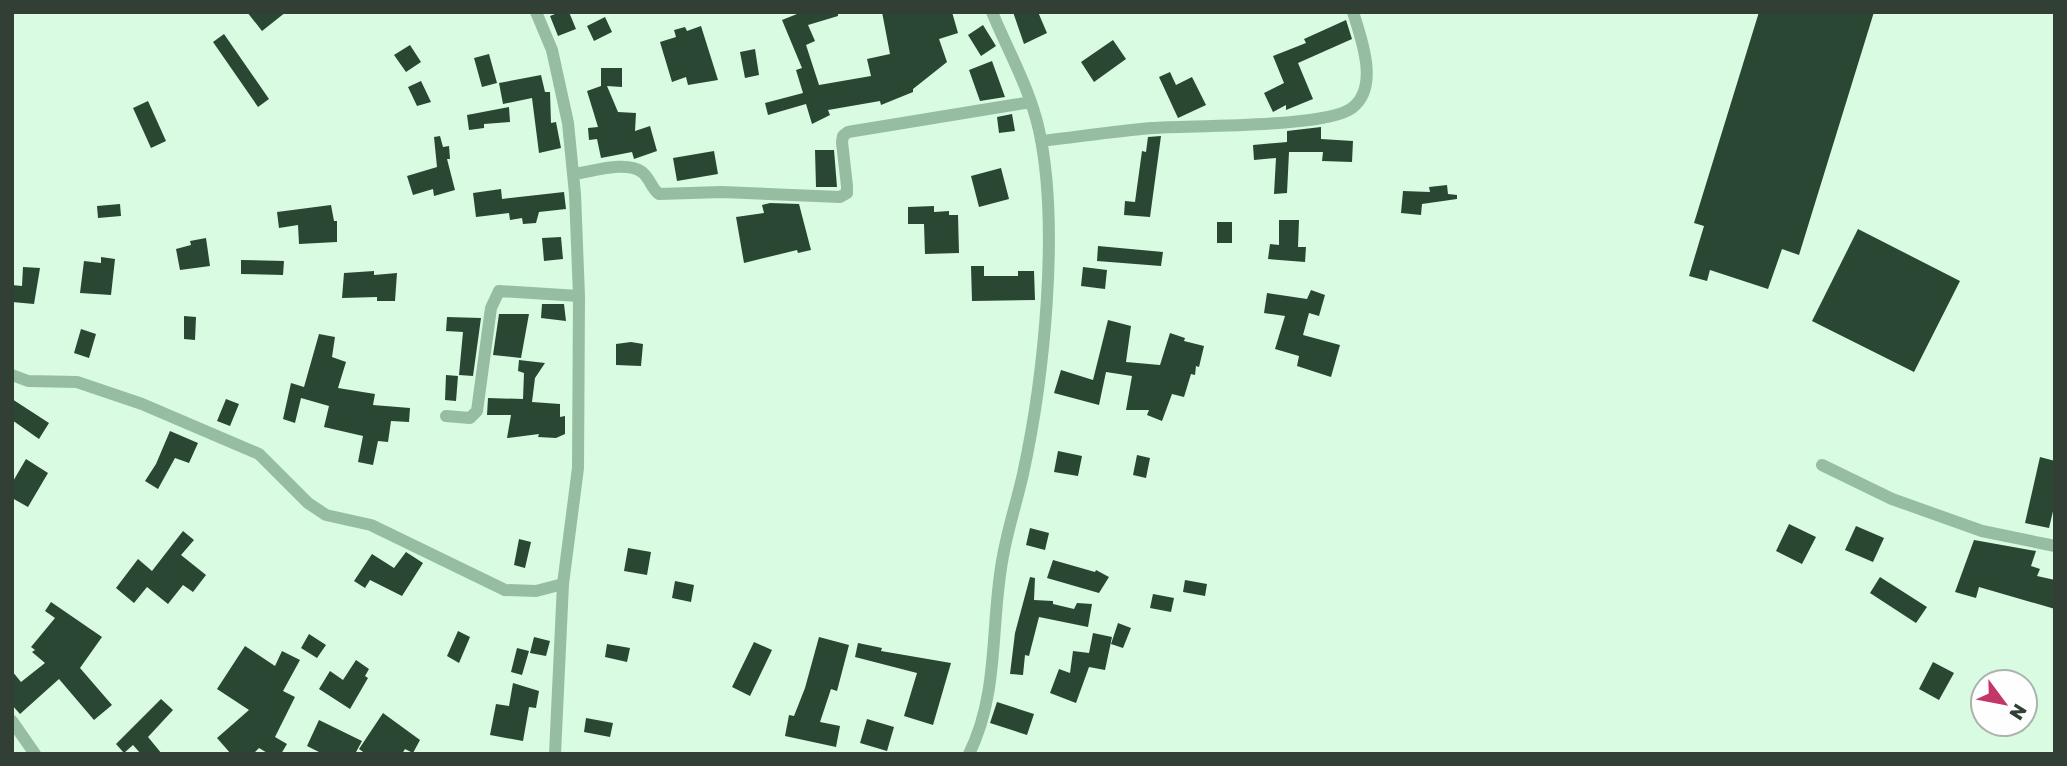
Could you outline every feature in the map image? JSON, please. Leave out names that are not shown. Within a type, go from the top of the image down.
[{"type":"street","points":[[536,12],[552,50],[560,79],[574,174],[579,296],[578,468],[564,584],[555,754]]},
{"type":"street","points":[[969,754],[994,669],[996,607],[1003,556],[1023,473],[1038,388],[1048,226],[1041,141],[1031,103],[992,12]]},
{"type":"street","points":[[1041,141],[1151,128],[1296,121],[1337,114],[1352,108],[1362,96],[1366,79],[1363,44],[1353,12]]},
{"type":"street","points":[[574,174],[632,168],[648,178],[652,189],[659,194],[722,192],[840,197],[847,193],[842,142],[843,136],[848,132],[1031,103]]},
{"type":"street","points":[[446,416],[470,418],[477,411],[491,308],[499,291],[579,296]]},
{"type":"street","points":[[12,375],[28,381],[77,382],[142,404],[247,449],[268,460],[308,503],[326,515],[371,525],[505,590],[536,591],[564,584]]},
{"type":"street","points":[[1822,465],[1892,499],[1982,531],[2055,546]]},
{"type":"street","points":[[12,721],[35,754]]},
{"type":"building","points":[[247,12],[286,12],[262,31]]},
{"type":"building","points":[[569,12],[576,29],[558,36],[550,16]]},
{"type":"building","points":[[802,12],[838,12],[838,16],[808,25],[815,41],[806,45],[819,85],[871,76],[867,59],[890,54],[882,12],[952,12],[958,33],[939,39],[947,62],[913,89],[913,92],[881,105],[880,101],[828,110],[830,115],[812,124],[806,104],[768,115],[765,103],[803,93],[796,70],[802,68],[782,20]]},
{"type":"building","points":[[1013,12],[1038,12],[1047,33],[1024,44]]},
{"type":"building","points":[[1759,12],[1874,12],[1799,255],[1782,249],[1768,289],[1710,270],[1707,281],[1689,276],[1704,226],[1694,223]]},
{"type":"building","points":[[605,17],[612,32],[594,41],[587,26]]},
{"type":"building","points":[[1346,20],[1352,39],[1298,63],[1313,99],[1286,110],[1286,105],[1273,112],[1264,93],[1284,83],[1273,56],[1306,43],[1304,39]]},
{"type":"building","points":[[983,25],[996,46],[981,56],[968,35]]},
{"type":"building","points":[[701,26],[718,80],[688,85],[686,77],[672,82],[660,42],[676,37],[674,30],[685,27],[687,31]]},
{"type":"building","points":[[224,34],[269,99],[258,107],[213,42]]},
{"type":"building","points":[[1113,40],[1126,59],[1094,82],[1081,62]]},
{"type":"building","points":[[410,45],[421,62],[406,72],[394,55]]},
{"type":"building","points":[[755,49],[759,75],[745,78],[740,52]]},
{"type":"building","points":[[489,54],[497,83],[482,87],[474,58]]},
{"type":"building","points":[[992,61],[1005,97],[980,101],[969,70]]},
{"type":"building","points":[[601,68],[622,68],[622,87],[607,86],[618,112],[636,113],[635,131],[650,126],[657,151],[634,159],[632,152],[601,158],[597,139],[589,140],[588,128],[598,127],[587,91],[601,86]]},
{"type":"building","points":[[1170,72],[1176,85],[1192,77],[1206,105],[1178,118],[1159,77]]},
{"type":"building","points":[[541,75],[545,92],[550,92],[551,123],[556,122],[561,148],[539,153],[532,98],[503,104],[499,83]]},
{"type":"building","points":[[421,81],[431,102],[417,106],[408,87]]},
{"type":"building","points":[[148,101],[166,141],[151,148],[133,108]]},
{"type":"building","points":[[509,107],[510,122],[484,124],[484,128],[469,130],[467,115]]},
{"type":"building","points":[[1012,114],[1015,131],[999,133],[997,117]]},
{"type":"building","points":[[1321,127],[1321,139],[1353,141],[1352,162],[1322,161],[1323,152],[1289,152],[1287,193],[1274,194],[1276,158],[1254,160],[1253,145],[1287,142],[1287,131]]},
{"type":"building","points":[[440,136],[443,147],[449,146],[450,159],[447,159],[455,190],[434,196],[433,189],[413,195],[407,176],[437,167],[434,137]]},
{"type":"building","points":[[1161,136],[1150,217],[1124,215],[1125,201],[1135,202],[1142,151],[1146,152],[1148,137]]},
{"type":"building","points":[[815,150],[834,150],[837,187],[816,187]]},
{"type":"building","points":[[714,151],[718,174],[677,181],[673,158]]},
{"type":"building","points":[[1001,168],[1009,199],[979,207],[971,176]]},
{"type":"building","points":[[1447,185],[1448,194],[1457,195],[1457,199],[1422,204],[1421,215],[1401,213],[1403,191],[1430,192],[1429,187]]},
{"type":"building","points":[[501,189],[502,199],[564,192],[566,209],[539,212],[536,223],[523,224],[522,218],[510,220],[509,213],[476,217],[473,193]]},
{"type":"building","points":[[120,204],[121,216],[98,218],[97,206]]},
{"type":"building","points":[[799,204],[811,250],[798,253],[797,250],[744,263],[736,217],[764,213],[762,205]]},
{"type":"building","points":[[331,205],[334,221],[337,221],[337,242],[299,244],[298,225],[279,228],[277,212]]},
{"type":"building","points":[[934,206],[934,212],[949,211],[949,215],[958,215],[959,253],[925,254],[924,224],[908,224],[908,207]]},
{"type":"building","points":[[1279,220],[1299,220],[1298,247],[1306,247],[1305,262],[1268,259],[1270,244],[1279,245]]},
{"type":"building","points":[[1217,222],[1232,222],[1232,243],[1217,243]]},
{"type":"building","points":[[1858,229],[1960,281],[1914,372],[1812,321]]},
{"type":"building","points":[[561,237],[563,259],[544,261],[542,238]]},
{"type":"building","points":[[206,238],[210,266],[180,270],[176,249],[191,245],[190,241]]},
{"type":"building","points":[[1098,246],[1163,252],[1161,266],[1097,261]]},
{"type":"building","points":[[101,257],[115,259],[111,295],[80,293],[84,261],[101,263]]},
{"type":"building","points":[[241,260],[284,261],[283,275],[241,274]]},
{"type":"building","points":[[971,266],[984,266],[984,276],[1018,276],[1018,271],[1034,271],[1035,300],[972,301]]},
{"type":"building","points":[[23,267],[40,268],[34,304],[12,302],[12,285],[22,286]]},
{"type":"building","points":[[1083,267],[1107,270],[1105,289],[1081,286]]},
{"type":"building","points":[[374,271],[374,275],[397,273],[395,301],[377,301],[377,297],[342,298],[344,273]]},
{"type":"building","points":[[1311,290],[1325,295],[1319,316],[1309,313],[1303,335],[1340,345],[1331,377],[1297,366],[1299,356],[1275,349],[1285,316],[1264,313],[1267,293],[1307,299]]},
{"type":"building","points":[[542,304],[564,304],[566,321],[541,318]]},
{"type":"building","points":[[499,314],[529,314],[521,358],[493,355]]},
{"type":"building","points":[[184,316],[196,317],[195,340],[184,339]]},
{"type":"building","points":[[447,317],[481,318],[473,376],[459,375],[463,332],[446,331]]},
{"type":"building","points":[[1108,320],[1131,326],[1126,362],[1160,365],[1170,333],[1185,338],[1184,341],[1204,346],[1199,367],[1196,366],[1195,375],[1191,374],[1184,397],[1172,394],[1162,421],[1147,415],[1149,410],[1126,410],[1132,376],[1106,372],[1099,405],[1054,393],[1061,370],[1093,380]]},
{"type":"building","points":[[81,329],[96,334],[89,358],[74,353]]},
{"type":"building","points":[[319,334],[335,337],[332,357],[346,362],[338,388],[375,394],[373,405],[410,408],[409,422],[391,421],[388,442],[378,441],[373,465],[358,462],[363,436],[324,427],[329,406],[301,398],[295,423],[283,419],[291,383],[304,387]]},
{"type":"building","points":[[616,344],[643,344],[641,366],[616,365]]},
{"type":"building","points":[[519,360],[545,363],[535,378],[532,402],[560,404],[560,417],[565,416],[565,434],[556,438],[538,437],[539,434],[507,438],[511,415],[487,415],[488,398],[523,399],[524,373],[518,371]]},
{"type":"building","points":[[446,375],[458,376],[456,401],[445,400]]},
{"type":"building","points":[[12,399],[49,423],[39,439],[12,420]]},
{"type":"building","points":[[226,399],[239,404],[230,426],[217,421]]},
{"type":"building","points":[[170,431],[198,443],[189,463],[175,458],[158,489],[145,481],[156,464]]},
{"type":"building","points":[[1058,451],[1082,456],[1078,476],[1054,472]]},
{"type":"building","points":[[1137,455],[1150,458],[1146,478],[1133,475]]},
{"type":"building","points":[[2040,457],[2055,461],[2055,503],[2049,528],[2025,523]]},
{"type":"building","points":[[26,459],[48,473],[28,507],[12,498],[12,483]]},
{"type":"building","points":[[1789,524],[1816,537],[1802,564],[1776,551]]},
{"type":"building","points":[[1856,526],[1884,538],[1873,562],[1845,550]]},
{"type":"building","points":[[1030,528],[1049,533],[1045,550],[1026,545]]},
{"type":"building","points":[[183,531],[194,540],[181,555],[206,575],[193,592],[183,585],[168,604],[147,587],[134,603],[116,588],[138,559],[152,571]]},
{"type":"building","points":[[519,539],[531,542],[525,568],[514,565]]},
{"type":"building","points":[[1974,540],[2036,551],[2031,566],[2040,569],[2037,576],[2055,580],[2055,609],[1979,587],[1976,598],[1955,592]]},
{"type":"building","points":[[628,548],[651,552],[647,575],[624,571]]},
{"type":"building","points":[[406,552],[423,563],[402,596],[370,580],[365,588],[354,581],[372,554],[394,568]]},
{"type":"building","points":[[1053,560],[1095,572],[1096,570],[1109,577],[1099,593],[1047,578]]},
{"type":"building","points":[[1030,577],[1035,578],[1034,600],[1053,601],[1053,604],[1074,609],[1077,603],[1092,604],[1088,627],[1039,617],[1029,656],[1025,655],[1023,675],[1010,674],[1015,633]]},
{"type":"building","points":[[1880,577],[1927,607],[1916,623],[1870,593]]},
{"type":"building","points":[[1185,580],[1207,584],[1205,596],[1183,592]]},
{"type":"building","points":[[675,581],[694,585],[691,602],[672,598]]},
{"type":"building","points":[[1153,594],[1174,598],[1171,612],[1150,608]]},
{"type":"building","points":[[51,602],[102,637],[80,668],[112,705],[94,720],[59,679],[20,714],[12,705],[12,671],[21,682],[45,663],[32,652],[35,650],[31,647],[55,618],[45,611]]},
{"type":"building","points":[[1118,623],[1131,628],[1123,648],[1111,644]]},
{"type":"building","points":[[458,631],[470,637],[459,663],[447,656]]},
{"type":"building","points":[[1093,633],[1112,637],[1105,670],[1089,667],[1076,703],[1050,693],[1059,669],[1070,673],[1073,651],[1089,653]]},
{"type":"building","points":[[309,634],[326,645],[317,658],[301,648]]},
{"type":"building","points":[[534,637],[550,641],[546,656],[530,653]]},
{"type":"building","points":[[819,637],[849,645],[837,691],[831,689],[820,722],[840,726],[836,747],[785,736],[789,715],[794,716],[805,688]]},
{"type":"building","points":[[754,642],[772,650],[750,696],[732,687]]},
{"type":"building","points":[[858,643],[882,648],[881,651],[951,663],[933,725],[904,716],[917,673],[855,657]]},
{"type":"building","points":[[607,644],[630,648],[627,662],[605,657]]},
{"type":"building","points":[[245,646],[275,666],[282,651],[300,660],[283,691],[295,697],[275,737],[287,744],[281,754],[269,754],[259,748],[253,754],[231,754],[217,738],[249,710],[217,689]]},
{"type":"building","points":[[517,648],[529,651],[522,675],[511,672]]},
{"type":"building","points":[[356,660],[369,669],[365,676],[368,678],[350,709],[319,689],[330,671],[343,680]]},
{"type":"building","points":[[1933,662],[1954,673],[1939,700],[1919,689]]},
{"type":"building","points":[[513,683],[539,691],[536,708],[529,707],[523,741],[490,735],[496,704],[509,706]]},
{"type":"building","points":[[161,699],[173,710],[148,737],[162,754],[141,754],[133,745],[124,753],[116,744]]},
{"type":"building","points":[[997,702],[1034,714],[1027,735],[990,723]]},
{"type":"building","points":[[383,713],[420,740],[413,753],[405,749],[402,754],[366,754],[359,749]]},
{"type":"building","points":[[586,718],[613,723],[610,737],[584,732]]},
{"type":"building","points":[[867,719],[894,727],[887,751],[860,743]]},
{"type":"building","points":[[319,720],[362,741],[355,754],[323,754],[307,746]]}]
